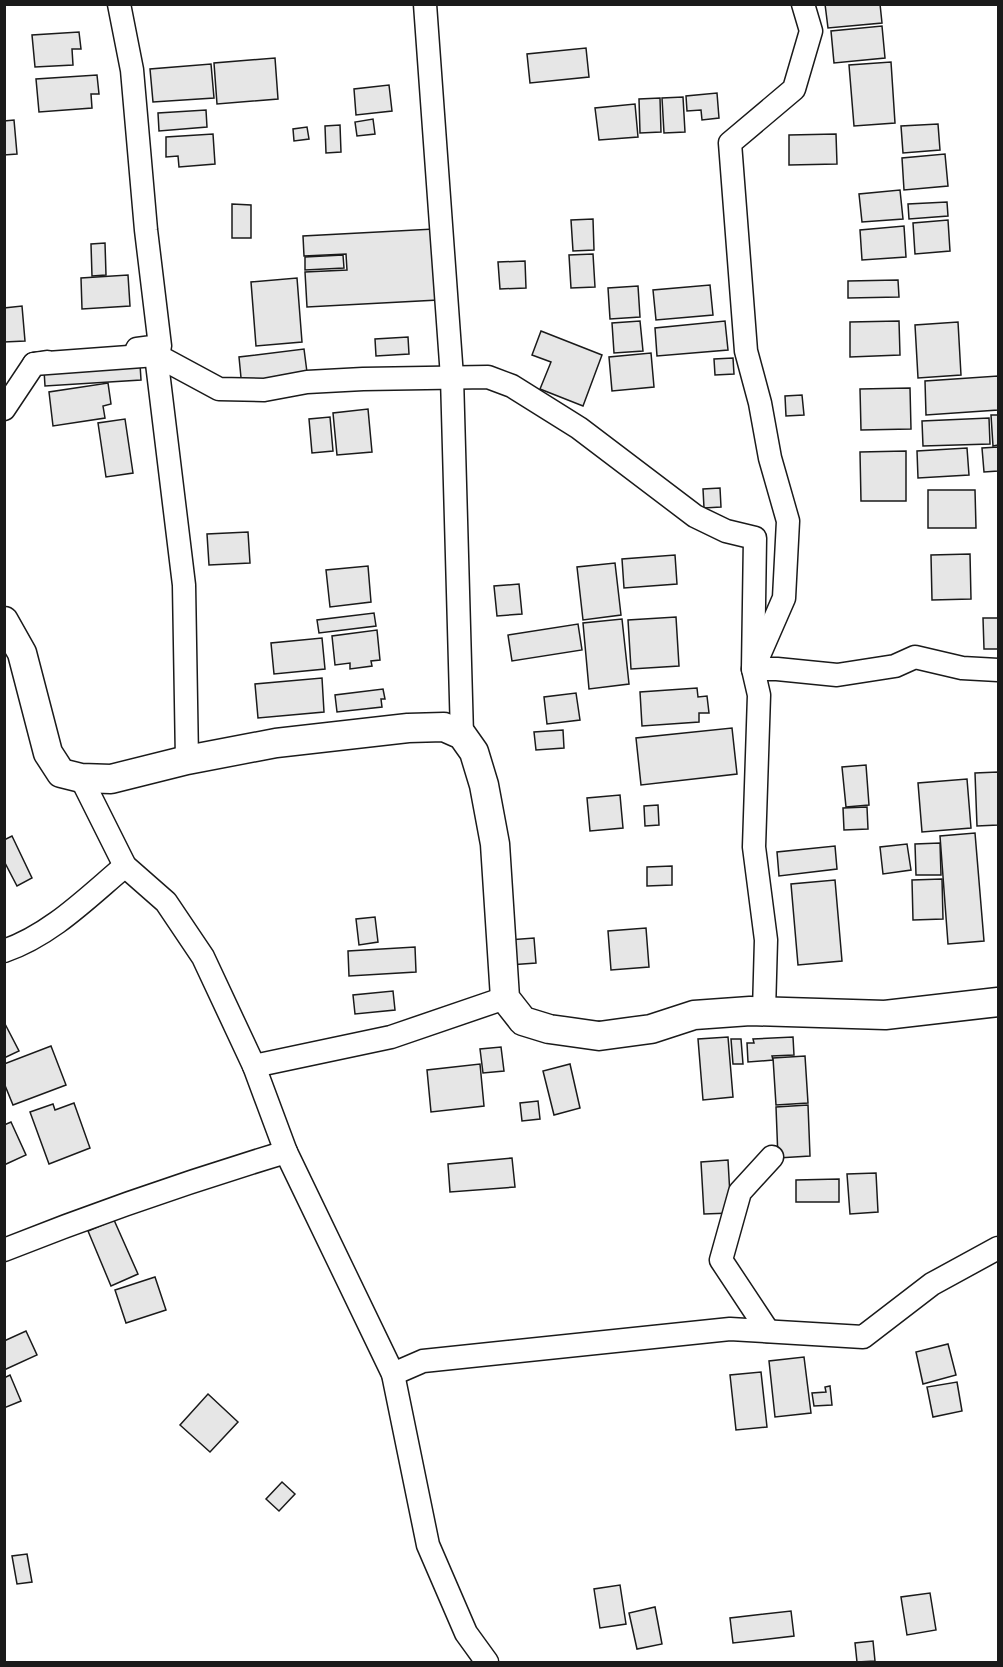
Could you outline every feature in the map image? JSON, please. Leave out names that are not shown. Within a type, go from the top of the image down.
[{"type":"street","points":[[4,409],[34,364],[160,346],[146,230],[132,69],[119,4]]},
{"type":"street","points":[[425,4],[452,377],[462,735]]},
{"type":"street","points":[[753,669],[784,597],[788,521],[770,458],[760,403],[746,351],[730,143],[795,90],[811,31],[803,4]]},
{"type":"street","points":[[34,364],[156,355],[219,389],[264,390],[307,382],[488,377],[512,386],[579,428],[695,516],[726,531],[755,538],[753,669],[759,695],[754,847],[766,940],[764,1011]]},
{"type":"street","points":[[156,355],[184,585],[187,760]]},
{"type":"street","points":[[4,621],[22,653],[48,753],[61,773],[81,778],[111,779],[187,760],[276,743],[408,728],[444,727],[462,735],[474,752],[484,785],[495,844],[505,998],[523,1021],[549,1029],[599,1036],[651,1029],[694,1016],[764,1011],[885,1015],[999,1002]]},
{"type":"street","points":[[753,669],[837,675],[895,666],[915,657],[962,668],[999,670]]},
{"type":"street","points":[[81,778],[125,866],[166,902],[203,957],[254,1066],[286,1152],[393,1374],[428,1545],[466,1633],[487,1662]]},
{"type":"street","points":[[4,951],[24,944],[69,913],[125,866]]},
{"type":"street","points":[[254,1066],[391,1037],[505,998]]},
{"type":"street","points":[[4,1250],[185,1183],[286,1152]]},
{"type":"street","points":[[768,1331],[720,1260],[740,1192],[772,1157]]},
{"type":"street","points":[[393,1374],[423,1361],[730,1329],[863,1337],[932,1284],[999,1248]]},
{"type":"building","points":[[825,4],[880,4],[882,23],[828,28]]},
{"type":"building","points":[[882,26],[885,58],[834,63],[831,31]]},
{"type":"building","points":[[79,32],[81,49],[72,49],[73,65],[35,67],[32,35]]},
{"type":"building","points":[[586,48],[589,77],[530,83],[527,54]]},
{"type":"building","points":[[275,58],[278,99],[217,104],[214,63]]},
{"type":"building","points":[[891,62],[895,123],[854,126],[849,65]]},
{"type":"building","points":[[211,64],[214,98],[153,102],[150,69]]},
{"type":"building","points":[[97,75],[99,94],[91,94],[92,108],[39,112],[36,79]]},
{"type":"building","points":[[389,85],[392,111],[356,115],[354,89]]},
{"type":"building","points":[[717,93],[719,118],[702,120],[701,110],[687,111],[686,96]]},
{"type":"building","points":[[683,97],[685,132],[664,133],[662,98]]},
{"type":"building","points":[[660,98],[661,132],[640,133],[639,99]]},
{"type":"building","points":[[635,104],[638,137],[599,140],[595,108]]},
{"type":"building","points":[[206,110],[207,127],[159,131],[158,113]]},
{"type":"building","points":[[373,119],[375,134],[357,136],[355,122]]},
{"type":"building","points":[[14,120],[17,154],[4,155],[4,121]]},
{"type":"building","points":[[938,124],[940,150],[903,153],[901,126]]},
{"type":"building","points":[[340,125],[341,152],[326,153],[325,126]]},
{"type":"building","points":[[307,127],[309,139],[294,141],[293,129]]},
{"type":"building","points":[[213,134],[215,164],[179,167],[178,156],[166,157],[166,137]]},
{"type":"building","points":[[836,134],[837,164],[789,165],[789,135]]},
{"type":"building","points":[[945,154],[948,186],[904,190],[902,158]]},
{"type":"building","points":[[900,190],[903,219],[862,222],[859,194]]},
{"type":"building","points":[[947,202],[948,216],[909,219],[908,204]]},
{"type":"building","points":[[232,204],[251,205],[251,238],[232,238]]},
{"type":"building","points":[[593,219],[594,250],[573,251],[571,220]]},
{"type":"building","points":[[948,220],[950,251],[915,254],[913,223]]},
{"type":"building","points":[[904,226],[906,257],[862,260],[860,230]]},
{"type":"building","points":[[434,229],[438,300],[307,307],[305,272],[347,270],[346,254],[304,256],[303,236]]},
{"type":"building","points":[[105,243],[106,275],[92,276],[91,244]]},
{"type":"building","points":[[593,254],[595,287],[571,288],[569,255]]},
{"type":"building","points":[[343,255],[344,268],[305,270],[305,257]]},
{"type":"building","points":[[525,261],[526,288],[500,289],[498,262]]},
{"type":"building","points":[[128,275],[130,306],[82,309],[81,278]]},
{"type":"building","points":[[297,278],[302,342],[256,346],[251,282]]},
{"type":"building","points":[[898,280],[899,297],[848,298],[848,281]]},
{"type":"building","points":[[710,285],[713,315],[656,320],[653,290]]},
{"type":"building","points":[[638,286],[640,317],[610,319],[608,288]]},
{"type":"building","points":[[22,306],[25,341],[4,342],[4,308]]},
{"type":"building","points":[[640,321],[643,351],[614,353],[612,323]]},
{"type":"building","points":[[725,321],[728,350],[657,356],[655,328]]},
{"type":"building","points":[[899,321],[900,355],[850,357],[850,322]]},
{"type":"building","points":[[958,322],[961,375],[918,378],[915,325]]},
{"type":"building","points":[[541,331],[602,355],[583,406],[540,389],[551,362],[532,355]]},
{"type":"building","points":[[408,337],[409,354],[376,356],[375,339]]},
{"type":"building","points":[[304,349],[308,380],[242,388],[239,357]]},
{"type":"building","points":[[651,353],[654,387],[612,391],[609,357]]},
{"type":"building","points":[[733,358],[734,374],[715,375],[714,359]]},
{"type":"building","points":[[140,364],[141,380],[45,386],[44,370]]},
{"type":"building","points":[[998,376],[998,410],[926,415],[925,381]]},
{"type":"building","points":[[108,383],[111,404],[103,406],[105,418],[53,426],[49,392]]},
{"type":"building","points":[[910,388],[911,429],[861,430],[860,389]]},
{"type":"building","points":[[802,395],[804,415],[786,416],[785,396]]},
{"type":"building","points":[[368,409],[372,452],[337,455],[333,413]]},
{"type":"building","points":[[991,415],[998,415],[998,445],[993,446]]},
{"type":"building","points":[[330,417],[333,451],[312,453],[309,419]]},
{"type":"building","points":[[989,418],[990,444],[923,446],[922,421]]},
{"type":"building","points":[[125,419],[133,473],[106,477],[98,423]]},
{"type":"building","points":[[998,447],[998,471],[984,472],[982,448]]},
{"type":"building","points":[[967,448],[969,475],[918,478],[917,451]]},
{"type":"building","points":[[906,451],[906,501],[861,501],[860,452]]},
{"type":"building","points":[[720,488],[721,507],[704,508],[703,489]]},
{"type":"building","points":[[928,490],[975,490],[976,528],[928,528]]},
{"type":"building","points":[[248,532],[250,563],[209,565],[207,534]]},
{"type":"building","points":[[970,554],[971,599],[932,600],[931,555]]},
{"type":"building","points":[[675,555],[677,584],[624,588],[622,559]]},
{"type":"building","points":[[615,563],[621,615],[583,620],[577,567]]},
{"type":"building","points":[[368,566],[371,602],[330,607],[326,570]]},
{"type":"building","points":[[519,584],[522,614],[497,616],[494,586]]},
{"type":"building","points":[[374,613],[376,626],[319,633],[317,620]]},
{"type":"building","points":[[676,617],[679,666],[631,669],[628,620]]},
{"type":"building","points":[[983,618],[998,618],[998,649],[984,649]]},
{"type":"building","points":[[622,619],[629,684],[589,689],[583,623]]},
{"type":"building","points":[[578,624],[582,650],[512,661],[508,635]]},
{"type":"building","points":[[377,630],[380,660],[371,661],[372,666],[350,669],[350,663],[335,665],[332,636]]},
{"type":"building","points":[[322,638],[325,669],[274,674],[271,643]]},
{"type":"building","points":[[322,678],[324,712],[258,718],[255,684]]},
{"type":"building","points":[[697,688],[698,697],[707,696],[709,713],[699,713],[699,722],[642,726],[640,692]]},
{"type":"building","points":[[383,689],[385,699],[381,699],[382,707],[337,712],[335,695]]},
{"type":"building","points":[[576,693],[580,720],[547,724],[544,697]]},
{"type":"building","points":[[732,728],[737,774],[641,785],[636,738]]},
{"type":"building","points":[[563,730],[564,748],[536,750],[534,732]]},
{"type":"building","points":[[866,765],[869,805],[846,807],[842,767]]},
{"type":"building","points":[[998,772],[998,825],[977,826],[975,773]]},
{"type":"building","points":[[967,779],[971,828],[922,832],[918,783]]},
{"type":"building","points":[[620,795],[623,828],[590,831],[587,798]]},
{"type":"building","points":[[658,805],[659,825],[645,826],[644,806]]},
{"type":"building","points":[[867,807],[868,829],[844,830],[843,808]]},
{"type":"building","points":[[975,833],[984,941],[948,944],[940,836]]},
{"type":"building","points":[[12,836],[32,878],[17,886],[4,861],[4,840]]},
{"type":"building","points":[[940,843],[941,875],[916,875],[915,844]]},
{"type":"building","points":[[907,844],[911,870],[883,874],[880,847]]},
{"type":"building","points":[[835,846],[837,869],[779,876],[777,852]]},
{"type":"building","points":[[672,866],[672,885],[647,886],[647,867]]},
{"type":"building","points":[[942,879],[943,919],[913,920],[912,880]]},
{"type":"building","points":[[835,880],[842,961],[798,965],[791,884]]},
{"type":"building","points":[[375,917],[378,942],[359,945],[356,919]]},
{"type":"building","points":[[646,928],[649,967],[611,970],[608,931]]},
{"type":"building","points":[[534,938],[536,963],[509,965],[507,940]]},
{"type":"building","points":[[415,947],[416,972],[349,976],[348,951]]},
{"type":"building","points":[[393,991],[395,1010],[355,1014],[353,995]]},
{"type":"building","points":[[4,1022],[19,1051],[4,1058]]},
{"type":"building","points":[[728,1037],[733,1097],[703,1100],[698,1039]]},
{"type":"building","points":[[793,1037],[794,1055],[772,1056],[773,1060],[748,1062],[747,1043],[754,1043],[753,1039]]},
{"type":"building","points":[[731,1039],[741,1039],[743,1064],[733,1064]]},
{"type":"building","points":[[51,1046],[66,1085],[13,1105],[4,1083],[4,1064]]},
{"type":"building","points":[[501,1047],[504,1071],[483,1073],[480,1049]]},
{"type":"building","points":[[805,1056],[808,1103],[776,1105],[773,1058]]},
{"type":"building","points":[[480,1064],[484,1106],[431,1112],[427,1070]]},
{"type":"building","points":[[570,1064],[580,1108],[554,1115],[543,1071]]},
{"type":"building","points":[[538,1101],[540,1119],[522,1121],[520,1103]]},
{"type":"building","points":[[74,1103],[90,1148],[49,1164],[30,1112],[53,1104],[55,1110]]},
{"type":"building","points":[[808,1105],[810,1156],[778,1158],[776,1107]]},
{"type":"building","points":[[11,1122],[26,1155],[4,1165],[4,1125]]},
{"type":"building","points":[[512,1158],[515,1187],[450,1192],[448,1164]]},
{"type":"building","points":[[728,1160],[731,1213],[704,1214],[701,1162]]},
{"type":"building","points":[[876,1173],[878,1212],[850,1214],[847,1174]]},
{"type":"building","points":[[839,1179],[839,1202],[796,1202],[796,1180]]},
{"type":"building","points":[[114,1220],[138,1274],[111,1286],[88,1231]]},
{"type":"building","points":[[155,1277],[166,1310],[126,1323],[115,1290]]},
{"type":"building","points":[[26,1331],[37,1355],[4,1370],[4,1341]]},
{"type":"building","points":[[948,1344],[956,1375],[923,1384],[916,1352]]},
{"type":"building","points":[[804,1357],[811,1413],[775,1417],[769,1361]]},
{"type":"building","points":[[761,1372],[767,1427],[736,1430],[730,1375]]},
{"type":"building","points":[[10,1375],[21,1401],[4,1408],[4,1378]]},
{"type":"building","points":[[957,1382],[962,1411],[933,1417],[927,1387]]},
{"type":"building","points":[[830,1386],[832,1405],[814,1406],[812,1393],[826,1392],[825,1387]]},
{"type":"building","points":[[208,1394],[238,1422],[210,1452],[180,1425]]},
{"type":"building","points":[[282,1482],[295,1494],[279,1511],[266,1499]]},
{"type":"building","points":[[27,1554],[32,1582],[17,1584],[12,1556]]},
{"type":"building","points":[[620,1585],[626,1624],[600,1628],[594,1589]]},
{"type":"building","points":[[930,1593],[936,1630],[907,1635],[901,1597]]},
{"type":"building","points":[[655,1607],[662,1644],[637,1649],[629,1613]]},
{"type":"building","points":[[791,1611],[794,1636],[733,1643],[730,1618]]},
{"type":"building","points":[[873,1641],[875,1661],[857,1662],[855,1643]]}]
